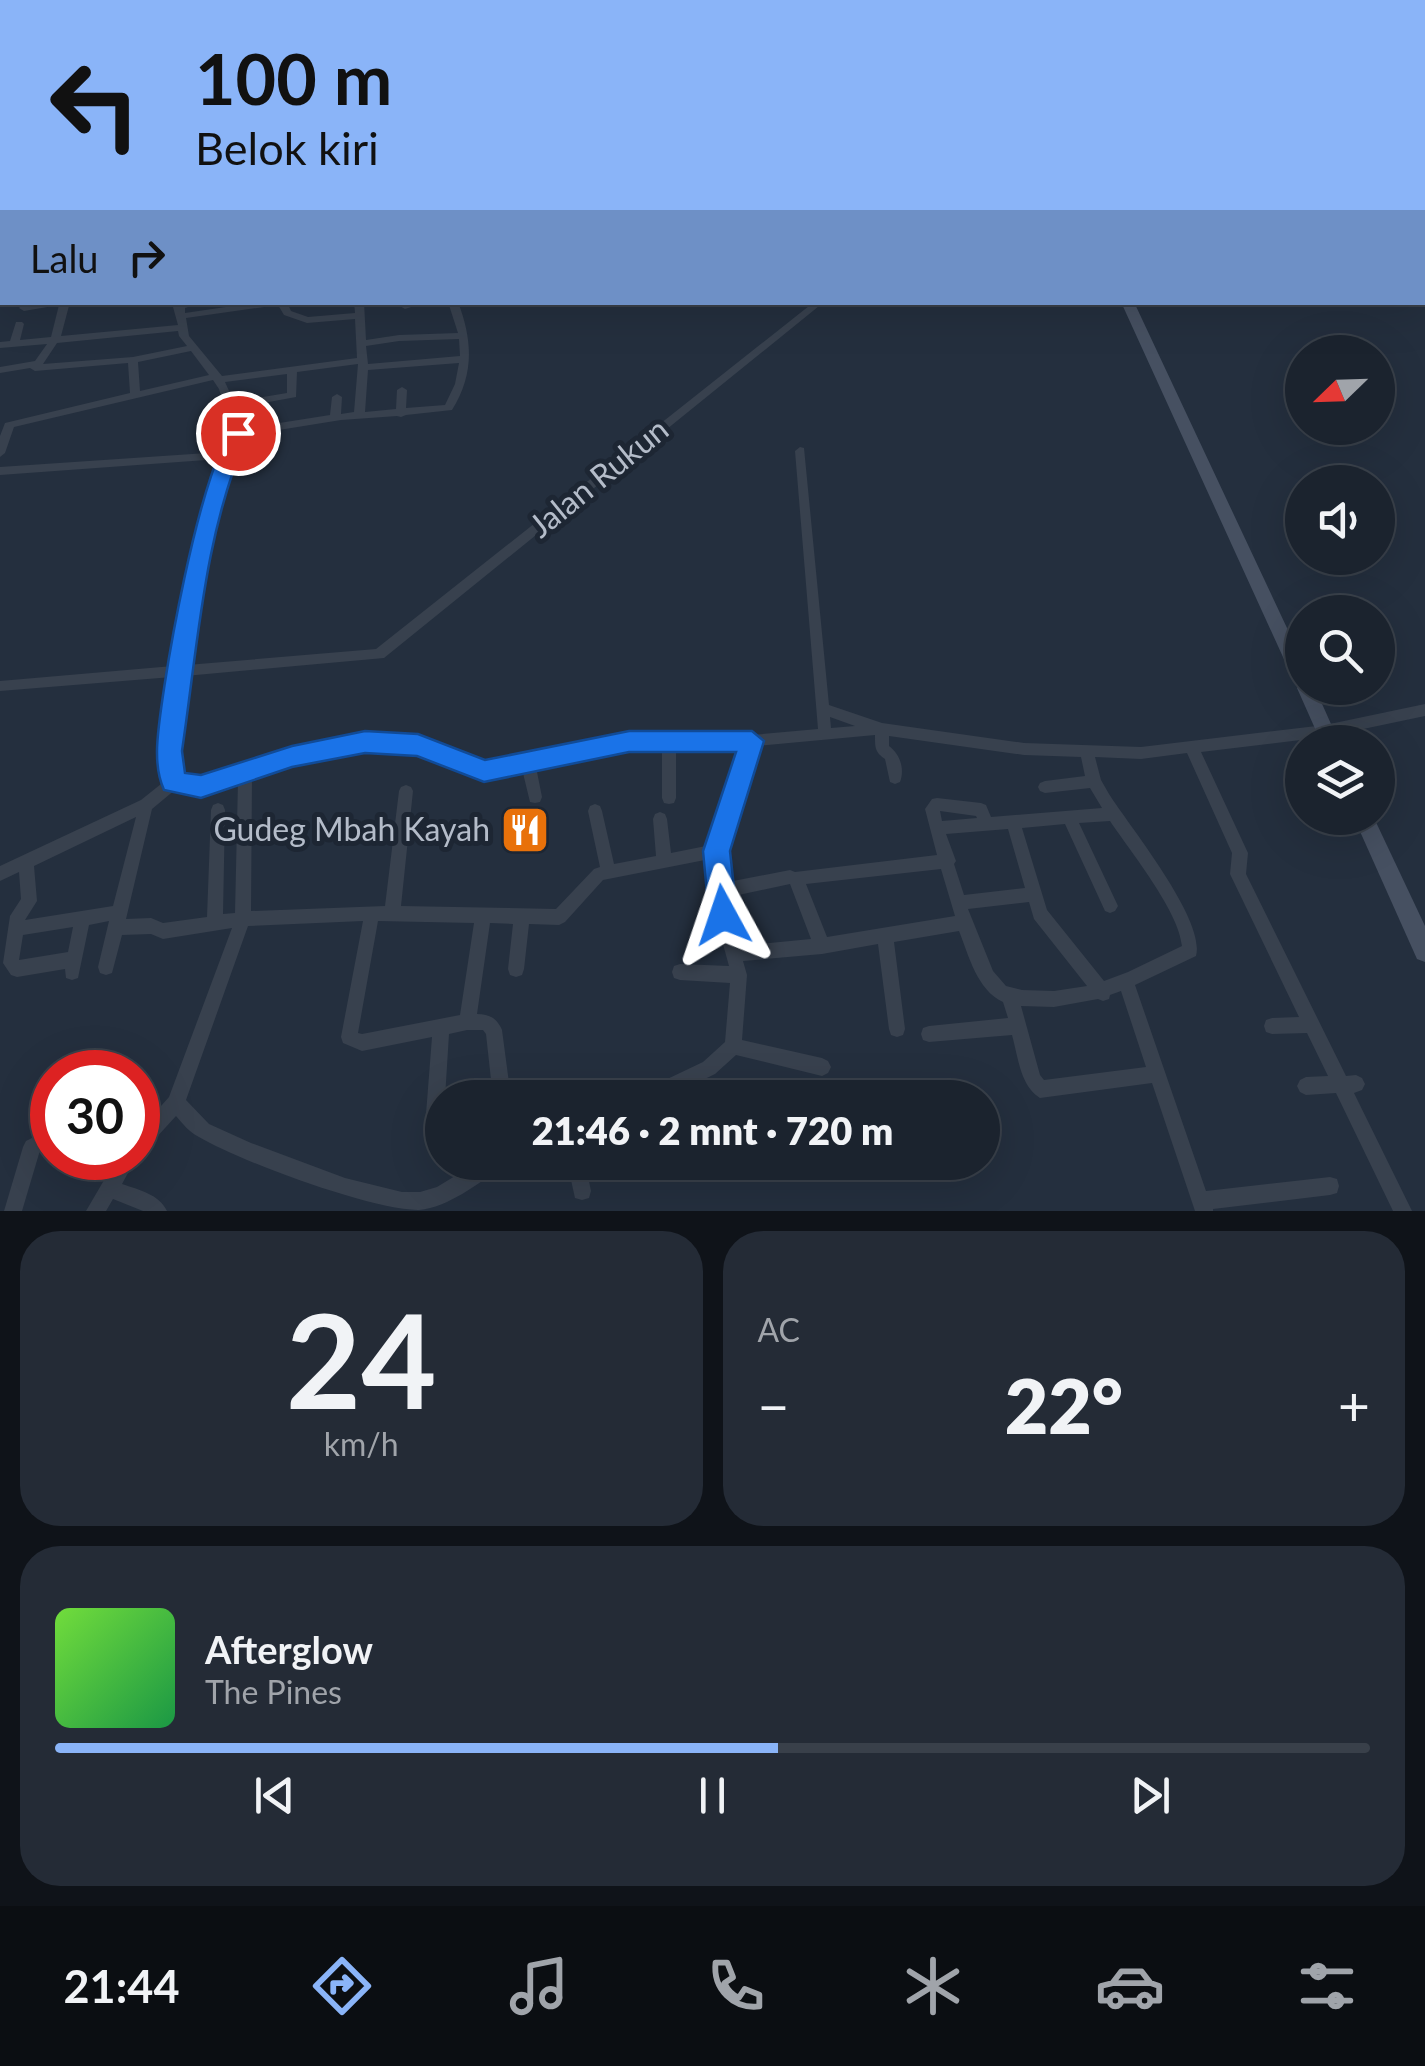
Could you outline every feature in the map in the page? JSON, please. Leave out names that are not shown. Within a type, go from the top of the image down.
[{"type":"main road","points":[[1129,305],[1242,540],[1285,640]]},
{"type":"main road","points":[[1372,835],[1425,951]]},
{"type":"street","points":[[24,308],[43,305]]},
{"type":"street","points":[[0,370],[35,364],[55,339],[61,305]]},
{"type":"street","points":[[0,345],[55,339],[238,305]]},
{"type":"street","points":[[284,305],[287,313],[302,320],[359,316]]},
{"type":"street","points":[[359,305],[363,364],[360,415]]},
{"type":"street","points":[[405,306],[410,305]]},
{"type":"street","points":[[238,433],[360,415],[448,408],[461,386],[465,359],[454,305]]},
{"type":"street","name":"Jalan Rukun","points":[[180,671],[378,654],[816,305]]},
{"type":"street","points":[[174,782],[168,766],[200,550],[226,454],[238,433],[218,378],[193,348],[180,313]]},
{"type":"street","points":[[14,344],[19,324]]},
{"type":"street","points":[[361,344],[398,334],[410,340],[462,336]]},
{"type":"street","points":[[35,364],[40,369],[133,360],[193,348]]},
{"type":"street","points":[[1,446],[9,425],[218,378],[465,359]]},
{"type":"street","points":[[133,360],[135,394]]},
{"type":"street","points":[[292,370],[295,423]]},
{"type":"street","points":[[401,414],[402,390]]},
{"type":"street","points":[[230,406],[293,393]]},
{"type":"street","points":[[335,418],[336,397]]},
{"type":"street","points":[[800,451],[825,734]]},
{"type":"street","points":[[0,471],[226,454]]},
{"type":"street","points":[[0,686],[180,671]]},
{"type":"street","points":[[823,709],[882,728],[1024,749],[1087,753],[1285,740]]},
{"type":"street","points":[[1371,725],[1425,710]]},
{"type":"street","points":[[0,874],[146,805],[174,782],[201,787],[304,754],[365,742],[418,745],[484,771],[599,746],[752,741],[882,728]]},
{"type":"street","points":[[882,728],[882,749],[892,756],[895,778]]},
{"type":"street","points":[[669,741],[669,798]]},
{"type":"street","points":[[684,1080],[709,1068],[733,1046],[739,974],[737,954],[723,915],[717,851],[752,741]]},
{"type":"street","points":[[1192,748],[1240,853],[1238,874],[1308,1025],[1349,1086],[1403,1211]]},
{"type":"street","points":[[987,824],[982,810],[973,807],[936,804],[932,809],[986,978],[1010,997],[1052,1001],[1103,993],[1192,945],[1160,883],[1112,814],[1094,781],[1087,753]]},
{"type":"street","points":[[528,762],[535,797]]},
{"type":"street","points":[[160,1120],[176,1102],[243,919],[245,772]]},
{"type":"street","points":[[1045,786],[1094,781]]},
{"type":"street","points":[[392,914],[406,791]]},
{"type":"street","points":[[106,968],[146,805]]},
{"type":"street","points":[[215,924],[218,810]]},
{"type":"street","points":[[594,811],[608,871]]},
{"type":"street","points":[[937,828],[1112,814]]},
{"type":"street","points":[[1069,817],[1110,906]]},
{"type":"street","points":[[660,819],[664,858]]},
{"type":"street","points":[[1013,822],[1045,924],[1103,993]]},
{"type":"street","points":[[16,929],[82,919],[120,919],[163,932],[243,919],[372,913],[559,917],[584,885],[608,871],[717,851]]},
{"type":"street","points":[[822,946],[798,884],[800,878],[948,861]]},
{"type":"street","points":[[26,863],[30,901],[18,916],[13,968],[73,966],[82,919]]},
{"type":"street","points":[[721,892],[790,877]]},
{"type":"street","points":[[960,903],[1034,894]]},
{"type":"street","points":[[372,913],[350,1036],[362,1042],[467,1022],[486,1022],[494,1030],[500,1080]]},
{"type":"street","points":[[516,969],[522,916]]},
{"type":"street","points":[[467,1022],[483,917]]},
{"type":"street","points":[[737,954],[822,946],[966,922]]},
{"type":"street","points":[[885,935],[897,1029]]},
{"type":"street","points":[[680,972],[739,974]]},
{"type":"street","points":[[1126,983],[1202,1206],[1330,1186]]},
{"type":"street","points":[[1010,997],[1016,1026],[1040,1089],[1157,1074]]},
{"type":"street","points":[[1272,1026],[1308,1025]]},
{"type":"street","points":[[929,1034],[1016,1026]]},
{"type":"street","points":[[437,1080],[441,1029]]},
{"type":"street","points":[[733,1046],[822,1066]]},
{"type":"street","points":[[1306,1086],[1349,1086]]},
{"type":"street","points":[[176,1102],[200,1129],[306,1172],[382,1196],[417,1202],[468,1180]]},
{"type":"street","points":[[13,1211],[30,1154]]},
{"type":"street","points":[[94,1211],[113,1180]]},
{"type":"street","points":[[580,1180],[582,1191]]},
{"type":"street","points":[[108,1188],[147,1202],[158,1211]]},
{"type":"place","name":"Gudeg Mbah Kayah","points":[[525,830]]},
{"type":"route","points":[[238,433],[216,481],[200,550],[169,751],[168,766],[174,782],[188,788],[201,787],[292,756],[365,742],[418,745],[484,771],[629,742],[752,741],[717,851],[723,915]]}]
